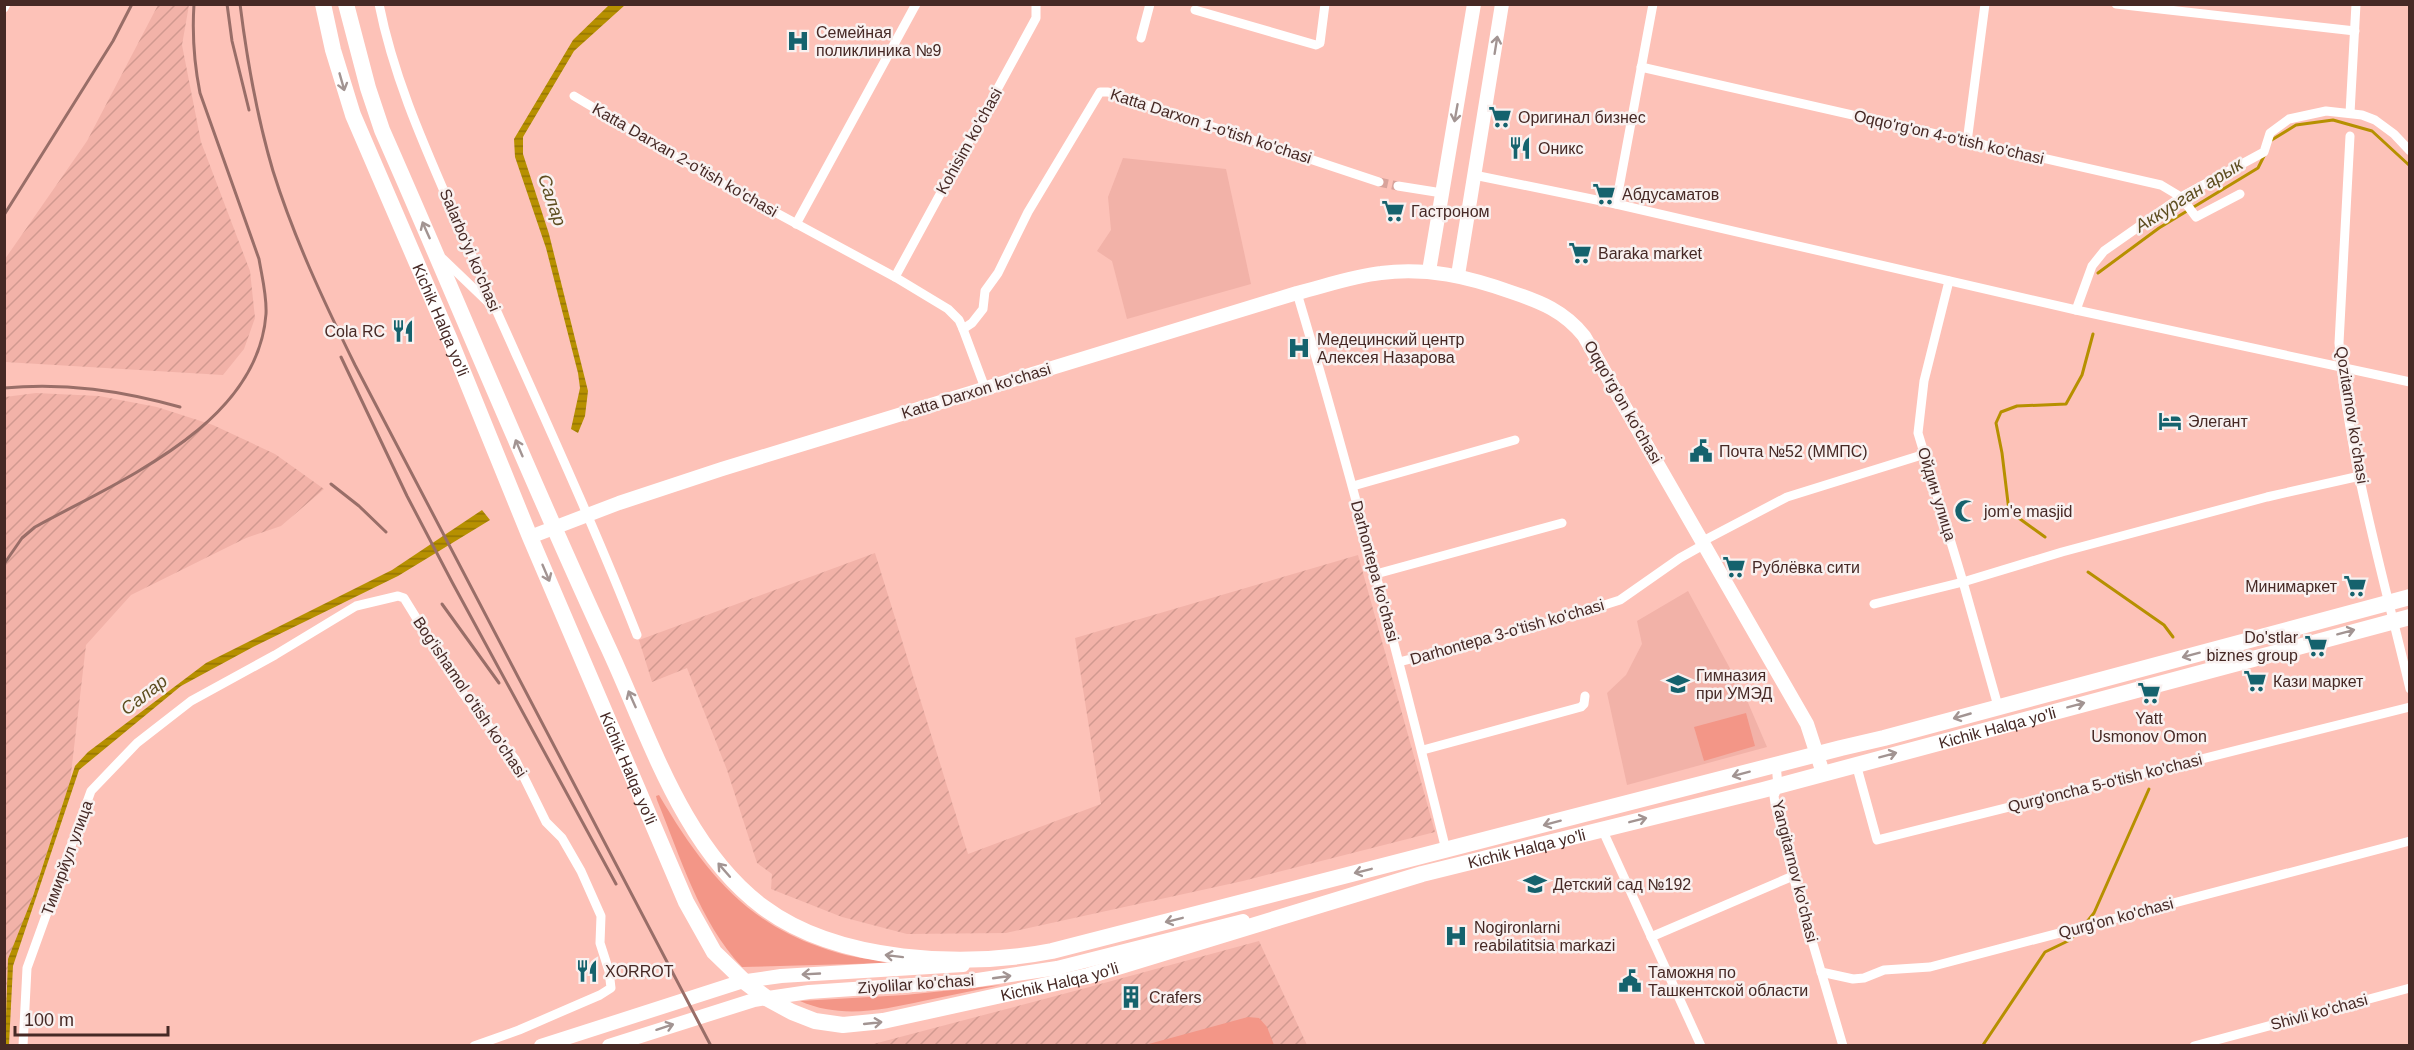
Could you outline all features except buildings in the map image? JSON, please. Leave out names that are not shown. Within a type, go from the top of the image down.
[{"type":"highway","name":"Kichik Halqa yo'li","points":[[323,4],[333,50],[353,115],[686,902],[714,952],[756,991],[780,1006],[815,1021],[843,1024],[883,1022],[1078,979],[1399,881],[1778,786],[2401,619]]},
{"type":"highway","name":"Kichik Halqa yo'li","points":[[346,4],[382,130],[553,529],[676,796],[717,862],[749,896],[768,911],[794,926],[865,951],[897,956],[939,958],[1036,954],[1884,738],[2409,597]]},
{"type":"highway","points":[[333,50],[356,44]]},
{"type":"highway","points":[[1446,850],[1451,867]]},
{"type":"main road","points":[[1429,272],[1474,4]]},
{"type":"main road","points":[[1458,275],[1502,4]]},
{"type":"main road","name":"Katta Darxon ko'chasi","points":[[530,537],[619,503],[723,469],[1297,293],[1381,273],[1429,272]]},
{"type":"main road","name":"Oqqo'rg'on ko'chasi","points":[[1429,272],[1458,275],[1548,305],[1573,322],[1591,346],[1807,724],[1823,773]]},
{"type":"main road","name":"Ziyolilar ko'chasi","points":[[609,1046],[737,1004],[772,997],[809,992],[940,984],[1057,968],[1399,881]]},
{"type":"main road","name":"Ziyolilar ko'chasi","points":[[542,1046],[740,982],[804,974],[932,969],[1036,954]]},
{"type":"street","name":"Salarbo'yi ko'chasi","points":[[379,4],[390,54],[415,121],[495,309],[607,559],[637,635]]},
{"type":"street","name":"Katta Darxan 2-o'tish ko'chasi","points":[[796,224],[916,4]]},
{"type":"street","name":"Kohisim ko'chasi","points":[[895,277],[1036,18],[1036,4]]},
{"type":"street","points":[[1141,38],[1150,4]]},
{"type":"street","points":[[1195,10],[1316,45],[1320,43],[1325,4]]},
{"type":"street","points":[[1616,204],[1653,4]]},
{"type":"street","points":[[1967,141],[1985,4]]},
{"type":"street","points":[[2116,4],[2355,31]]},
{"type":"street","points":[[2350,113],[2356,4]]},
{"type":"street","name":"Oqqo'rg'on 4-o'tish ko'chasi","points":[[1641,67],[2161,185],[2181,197],[2195,217],[2240,194]]},
{"type":"street","name":"Katta Darxon 1-o'tish ko'chasi","points":[[963,329],[972,323],[983,309],[985,291],[998,273],[1028,212],[1100,92],[1119,96],[1379,183]]},
{"type":"street","name":"Katta Darxan 2-o'tish ko'chasi","points":[[574,96],[948,309],[959,320],[985,388]]},
{"type":"street","points":[[2076,310],[2092,266],[2104,251],[2181,197],[2264,152],[2270,133],[2289,119],[2326,111],[2362,115],[2385,126],[2409,151]]},
{"type":"street","name":"Qozitarnov ko'chasi","points":[[2350,136],[2339,343],[2341,367],[2360,476],[2390,602],[2401,619],[2409,688]]},
{"type":"street","points":[[1474,175],[1616,204],[2076,310],[2409,382]]},
{"type":"street","points":[[1398,186],[1442,194]]},
{"type":"street","points":[[436,253],[495,309]]},
{"type":"street","name":"Ойдин улица","points":[[1949,281],[1922,392],[1918,433],[1998,706]]},
{"type":"street","name":"Darhontepa ko'chasi","points":[[1297,293],[1353,486],[1423,750],[1446,850]]},
{"type":"street","points":[[1353,486],[1515,440]]},
{"type":"street","name":"Darhontepa 3-o'tish ko'chasi","points":[[1400,662],[1532,628],[1620,600],[1704,543],[1786,497],[1925,453]]},
{"type":"street","points":[[1874,604],[1963,582],[2062,552],[2267,497],[2360,476]]},
{"type":"street","points":[[1376,574],[1562,523]]},
{"type":"street","name":"Тимирйул улица","points":[[23,1046],[27,968],[91,791],[136,743],[191,701],[275,655],[356,606],[398,596],[404,598]]},
{"type":"street","name":"Bog'ishamol o'tish ko'chasi","points":[[404,598],[462,692],[516,759],[546,822],[562,838],[581,871],[602,916],[600,944],[609,971],[611,988],[519,1030],[474,1046]]},
{"type":"street","points":[[1423,750],[1581,707],[1585,696]]},
{"type":"street","name":"Qurg'oncha 5-o'tish ko'chasi","points":[[1856,764],[1877,840],[2409,707]]},
{"type":"street","name":"Yangitarnov ko'chasi","points":[[1776,765],[1778,786],[1774,796],[1775,803],[1793,876],[1843,1046]]},
{"type":"street","points":[[1602,829],[1701,1046]]},
{"type":"street","name":"Qurg'on ko'chasi","points":[[1821,972],[1853,979],[1864,978],[1884,970],[1930,967],[2409,841]]},
{"type":"street","points":[[1652,937],[1793,876]]},
{"type":"street","name":"Shivli ko'chasi","points":[[2194,1046],[2409,988]]},
{"type":"shaded area","points":[[158,5],[189,5],[182,45],[201,142],[250,271],[255,318],[244,349],[223,375],[5,362],[5,259],[87,141]]},
{"type":"shaded area","name":"Салар","points":[[609,5],[625,5],[574,51],[523,137],[523,154],[549,234],[588,391],[585,416],[578,433],[571,429],[580,388],[578,373],[546,248],[515,157],[514,139],[573,40]]},
{"type":"shaded area","points":[[1123,158],[1226,169],[1251,284],[1127,319],[1112,261],[1097,251],[1111,230],[1108,197]]},
{"type":"shaded area","points":[[36,393],[99,396],[157,407],[213,425],[275,454],[324,489],[281,526],[246,538],[131,595],[86,645],[70,782],[11,962],[5,1046],[5,397]]},
{"type":"shaded area","name":"Салар","points":[[482,510],[490,520],[398,576],[253,647],[181,686],[79,770],[13,966],[9,1045],[5,1045],[8,959],[33,896],[75,766],[88,752],[206,663],[392,570]]},
{"type":"shaded area","points":[[875,553],[968,854],[1101,804],[1075,638],[1358,555],[1435,832],[1243,881],[1006,933],[907,934],[842,917],[771,889],[772,874],[757,863],[727,770],[687,668],[652,682],[639,640]]},
{"type":"shaded area","name":"Гимназия при УМЭД","points":[[1688,591],[1746,698],[1767,747],[1627,785],[1607,693],[1626,675],[1642,644],[1637,621]]},
{"type":"shaded area","points":[[1746,713],[1755,746],[1704,761],[1694,727]]},
{"type":"shaded area","points":[[659,795],[707,866],[725,887],[767,922],[792,936],[824,948],[887,963],[742,967],[714,930],[692,888],[657,800],[656,796]]},
{"type":"shaded area","points":[[1259,941],[1307,1045],[866,1046],[1082,989]]},
{"type":"shaded area","points":[[1001,985],[876,1010],[831,1010],[800,1001],[905,995]]},
{"type":"shaded area","points":[[1248,1017],[1259,1018],[1267,1027],[1274,1045],[1145,1045]]},
{"type":"waterway","name":"Аккурган арык","points":[[2270,141],[2296,125],[2333,120],[2372,131],[2410,166]]},
{"type":"waterway","name":"Аккурган арык","points":[[2098,273],[2159,228],[2258,168],[2264,156]]},
{"type":"waterway","name":"Аккурган арык","points":[[2045,537],[2009,511],[1996,423],[2001,412],[2017,406],[2066,404],[2082,375],[2093,334]]},
{"type":"waterway","name":"Аккурган арык","points":[[2088,572],[2164,625],[2173,637]]},
{"type":"waterway","name":"Аккурган арык","points":[[2086,923],[2094,913],[2149,789]]},
{"type":"waterway","name":"Аккурган арык","points":[[1983,1045],[2045,952],[2070,940],[2079,930]]},
{"type":"tunnel","points":[[1379,182],[1398,186]]},
{"type":"railway","points":[[4,215],[113,41],[132,4]]},
{"type":"railway","points":[[4,564],[22,538],[35,527],[143,468],[212,418],[238,388],[257,353],[266,314],[263,280],[259,259],[200,93],[194,49],[194,4]]},
{"type":"railway","points":[[227,4],[232,41],[249,110]]},
{"type":"railway","points":[[240,4],[253,88],[267,151],[290,221],[321,294],[355,365],[711,1046]]},
{"type":"railway","points":[[341,357],[407,496],[616,884]]},
{"type":"railway","points":[[4,388],[49,386],[93,389],[137,396],[180,407]]},
{"type":"railway","points":[[331,484],[359,506],[386,532]]},
{"type":"railway","points":[[442,604],[499,683]]},
{"type":"place","name":"Семейная поликлиника №9","points":[[798,41]]},
{"type":"place","name":"Оригинал бизнес","points":[[1500,117]]},
{"type":"place","name":"Оникс","points":[[1520,148]]},
{"type":"place","name":"Абдусаматов","points":[[1604,194]]},
{"type":"place","name":"Гастроном","points":[[1393,211]]},
{"type":"place","name":"Baraka market","points":[[1580,253]]},
{"type":"place","name":"Cola RC","points":[[403,331]]},
{"type":"place","name":"Медецинский центр Алексея Назарова","points":[[1299,348]]},
{"type":"place","name":"Элегант","points":[[2170,421]]},
{"type":"place","name":"Почта №52 (ММПС)","points":[[1701,451]]},
{"type":"place","name":"jom'e masjid","points":[[1966,511]]},
{"type":"place","name":"Рублёвка сити","points":[[1734,567]]},
{"type":"place","name":"Минимаркет","points":[[2355,586]]},
{"type":"place","name":"Do'stlar biznes group","points":[[2316,646]]},
{"type":"place","name":"Кази маркет","points":[[2255,681]]},
{"type":"place","name":"Гимназия при УМЭД","points":[[1678,684]]},
{"type":"place","name":"Yatt Usmonov Omon","points":[[2149,693]]},
{"type":"place","name":"Детский сад №192","points":[[1535,884]]},
{"type":"place","name":"Nogironlarni reabilatitsia markazi","points":[[1456,936]]},
{"type":"place","name":"XORROT","points":[[587,971]]},
{"type":"place","name":"Таможня по Ташкентской области","points":[[1630,981]]},
{"type":"place","name":"Crafers","points":[[1131,997]]}]
